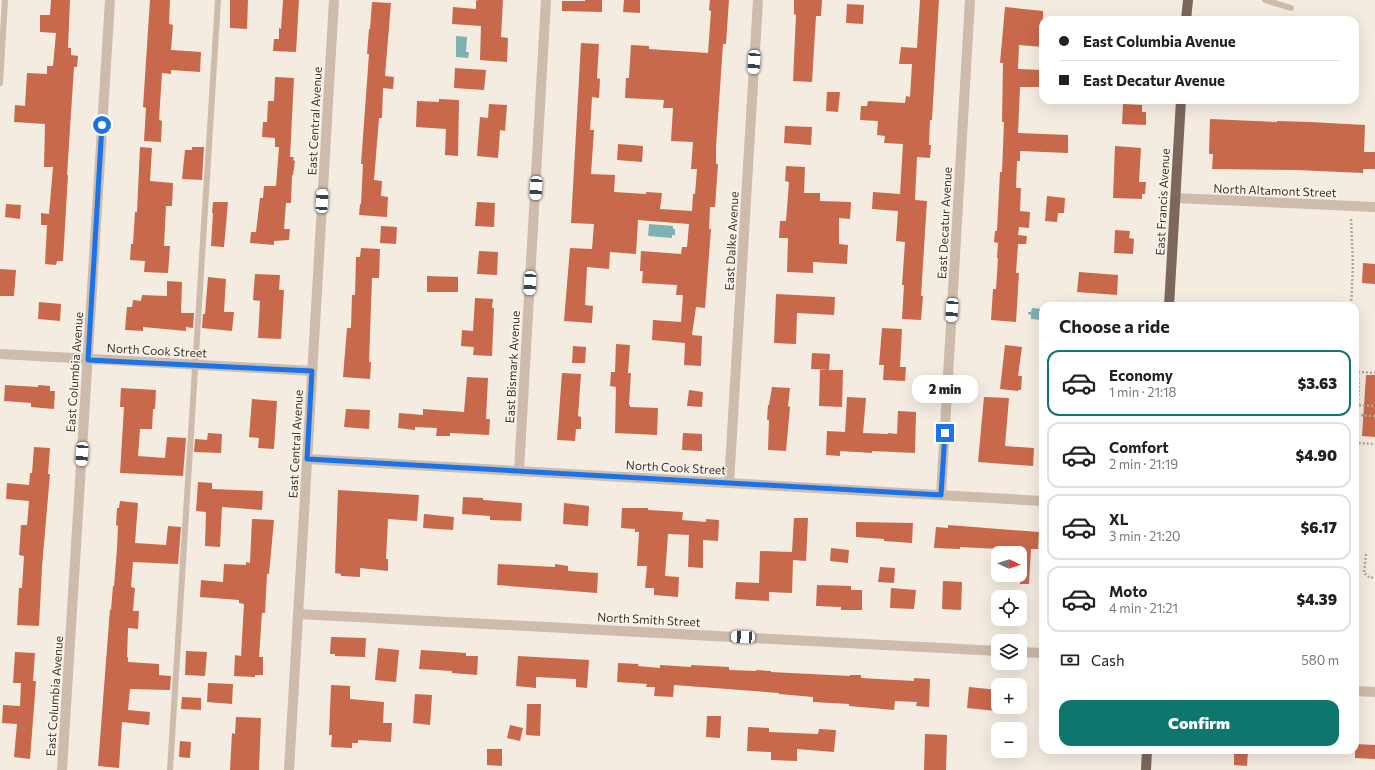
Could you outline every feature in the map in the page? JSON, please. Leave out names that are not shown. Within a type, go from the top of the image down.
[{"type":"main road","points":[[1186,16],[1188,0]]},
{"type":"main road","name":"East Francis Avenue","points":[[1170,302],[1181,104]]},
{"type":"main road","points":[[1146,770],[1147,754]]},
{"type":"street","name":"East Columbia Avenue","points":[[62,770],[110,0]]},
{"type":"street","name":"East Central Avenue","points":[[289,770],[334,0]]},
{"type":"street","name":"East Bismark Avenue","points":[[519,471],[546,0]]},
{"type":"street","name":"East Dalke Avenue","points":[[729,483],[758,0]]},
{"type":"street","name":"East Decatur Avenue","points":[[941,495],[970,0]]},
{"type":"street","name":"North Altamont Street","points":[[1175,198],[1375,206]]},
{"type":"street","name":"North Cook Street","points":[[0,354],[88,360],[312,371]]},
{"type":"street","name":"North Cook Street","points":[[307,459],[1039,501]]},
{"type":"street","name":"North Smith Street","points":[[298,614],[991,651]]},
{"type":"street","points":[[1027,652],[1039,653]]},
{"type":"street","points":[[1359,691],[1375,692]]},
{"type":"lane","points":[[0,83],[5,0]]},
{"type":"lane","points":[[170,770],[218,0]]},
{"type":"lane","points":[[1266,0],[1291,8]]},
{"type":"path","points":[[1351,219],[1353,265],[1351,302]]},
{"type":"path","points":[[1359,372],[1375,373]]},
{"type":"path","points":[[1359,405],[1375,406]]},
{"type":"path","points":[[1359,415],[1375,416]]},
{"type":"path","points":[[1359,443],[1375,444]]},
{"type":"path","points":[[1366,554],[1364,573],[1370,578],[1375,577]]},
{"type":"water","points":[[456,36],[467,37],[466,52],[469,52],[468,58],[456,57]]},
{"type":"water","points":[[649,224],[673,226],[673,229],[675,229],[675,235],[672,235],[672,238],[648,236]]},
{"type":"water","points":[[1032,308],[1039,309],[1039,320],[1031,319],[1031,315],[1028,314],[1028,312],[1031,312]]},
{"type":"building","points":[[51,0],[70,0],[68,48],[71,48],[71,55],[78,56],[77,67],[74,67],[63,261],[57,261],[56,265],[45,264],[47,225],[41,225],[41,213],[49,214],[53,167],[44,167],[45,124],[14,122],[15,105],[25,106],[27,73],[47,74],[47,66],[53,66],[56,33],[40,32],[40,15],[50,15]]},
{"type":"building","points":[[150,0],[170,0],[169,24],[173,25],[171,50],[201,52],[200,72],[171,70],[171,74],[162,73],[159,120],[162,121],[161,142],[144,141],[146,108],[143,107]]},
{"type":"building","points":[[230,0],[248,0],[247,29],[230,28]]},
{"type":"building","points":[[283,0],[299,0],[296,52],[273,51],[274,39],[279,39],[279,28],[281,29]]},
{"type":"building","points":[[503,0],[501,37],[508,38],[507,62],[480,60],[481,26],[452,24],[453,7],[476,9],[476,1]]},
{"type":"building","points":[[602,0],[602,12],[562,11],[562,1]]},
{"type":"building","points":[[624,0],[640,0],[640,13],[623,12]]},
{"type":"building","points":[[710,0],[729,0],[726,44],[723,44],[716,147],[716,164],[718,164],[715,207],[710,207],[709,229],[711,229],[705,308],[696,307],[692,335],[702,336],[701,366],[684,365],[685,343],[652,340],[653,320],[681,322],[683,295],[676,295],[677,285],[642,283],[643,271],[640,271],[641,251],[681,254],[682,247],[687,247],[689,224],[638,220],[636,254],[610,252],[609,269],[587,267],[585,305],[593,306],[592,323],[564,321],[570,248],[592,249],[594,224],[571,223],[581,43],[599,44],[597,78],[600,79],[599,98],[592,97],[590,130],[594,130],[591,174],[615,175],[614,192],[646,194],[646,192],[662,193],[660,209],[692,211],[697,169],[691,169],[693,142],[671,141],[673,108],[663,108],[664,100],[625,98],[626,78],[629,78],[631,45],[649,46],[649,49],[708,53],[711,11],[709,10]]},
{"type":"building","points":[[794,0],[822,0],[821,16],[816,16],[812,82],[793,81],[796,15],[794,14]]},
{"type":"building","points":[[920,0],[939,0],[932,120],[930,120],[930,158],[917,157],[915,200],[927,201],[921,296],[923,296],[921,320],[902,319],[904,285],[902,285],[905,242],[896,241],[898,211],[872,209],[873,192],[900,194],[903,144],[884,143],[885,136],[877,135],[878,121],[860,120],[861,106],[867,106],[868,101],[905,103],[906,96],[910,97],[912,64],[899,64],[901,47],[917,48]]},
{"type":"building","points":[[372,2],[391,3],[385,76],[394,77],[393,89],[383,88],[382,118],[379,118],[374,180],[382,181],[381,196],[388,197],[387,217],[359,215],[361,204],[363,164],[361,164],[369,54],[367,54]]},
{"type":"building","points":[[847,4],[864,5],[863,24],[846,23]]},
{"type":"building","points":[[1005,7],[1043,11],[1043,16],[1039,16],[1039,47],[1019,45],[1018,69],[1039,70],[1039,87],[1020,87],[1018,133],[1068,135],[1068,153],[1020,151],[1020,161],[1017,161],[1016,188],[1021,188],[1020,211],[1030,212],[1029,228],[1019,227],[1018,235],[1027,236],[1026,244],[1018,244],[1016,273],[1019,273],[1016,322],[991,320],[993,289],[996,289],[998,243],[994,242],[995,231],[997,231],[1000,172],[1002,172],[1004,122],[1002,122],[1003,63],[1000,63]]},
{"type":"building","points":[[455,68],[486,70],[484,90],[454,88]]},
{"type":"building","points":[[275,77],[294,78],[290,157],[294,157],[293,160],[295,161],[292,175],[291,203],[286,203],[284,229],[290,229],[289,240],[274,241],[274,245],[250,243],[251,232],[256,232],[260,198],[263,198],[264,186],[276,186],[279,147],[275,147],[275,138],[262,137],[263,122],[267,122],[268,101],[274,101]]},
{"type":"building","points":[[827,92],[840,92],[838,112],[826,111]]},
{"type":"building","points":[[439,99],[459,100],[458,156],[445,155],[446,129],[416,127],[417,101],[439,102]]},
{"type":"building","points":[[489,104],[507,105],[505,131],[500,130],[498,158],[477,156],[480,117],[488,118]]},
{"type":"building","points":[[1123,104],[1142,105],[1142,112],[1146,112],[1146,125],[1122,124]]},
{"type":"building","points":[[1210,119],[1365,125],[1364,152],[1375,152],[1375,169],[1363,169],[1363,173],[1297,170],[1212,169],[1213,154],[1209,154]]},
{"type":"building","points":[[785,126],[812,127],[811,145],[784,143]]},
{"type":"building","points":[[618,144],[643,146],[642,162],[617,160]]},
{"type":"building","points":[[1115,146],[1141,148],[1139,182],[1146,182],[1145,194],[1142,194],[1142,199],[1113,198]]},
{"type":"building","points":[[140,147],[152,148],[150,181],[173,183],[172,206],[166,206],[164,246],[170,246],[168,273],[144,272],[145,261],[130,260],[131,244],[133,244],[135,212],[137,212]]},
{"type":"building","points":[[192,147],[204,147],[202,180],[182,179],[185,150],[192,150]]},
{"type":"building","points":[[786,166],[805,167],[804,193],[820,193],[820,201],[851,202],[850,219],[839,218],[839,244],[848,245],[847,264],[813,262],[813,273],[787,272],[788,238],[779,238],[780,221],[786,221],[789,182],[785,181]]},
{"type":"building","points":[[1047,196],[1065,198],[1064,213],[1058,213],[1057,222],[1045,221]]},
{"type":"building","points":[[213,202],[228,202],[224,247],[211,246]]},
{"type":"building","points":[[477,202],[495,203],[494,227],[475,226]]},
{"type":"building","points":[[6,204],[21,205],[20,219],[5,217]]},
{"type":"building","points":[[381,226],[397,227],[396,244],[380,243]]},
{"type":"building","points":[[1115,230],[1130,231],[1129,238],[1134,239],[1133,254],[1114,253]]},
{"type":"building","points":[[361,248],[380,249],[379,278],[372,278],[369,362],[371,362],[370,379],[343,377],[347,328],[351,328],[352,295],[355,295],[356,257],[360,257]]},
{"type":"building","points":[[479,251],[498,252],[497,275],[477,274]]},
{"type":"building","points":[[1363,263],[1375,264],[1375,284],[1362,283]]},
{"type":"building","points":[[0,269],[16,270],[14,296],[0,296]]},
{"type":"building","points":[[1079,272],[1118,275],[1117,295],[1077,292]]},
{"type":"building","points":[[255,274],[280,275],[279,290],[284,290],[281,339],[258,338],[260,301],[253,300]]},
{"type":"building","points":[[427,276],[458,277],[458,292],[427,292]]},
{"type":"building","points":[[208,277],[226,279],[224,312],[234,312],[232,331],[202,328],[203,314],[205,314]]},
{"type":"building","points":[[167,281],[182,282],[181,313],[194,313],[193,328],[186,327],[186,331],[143,327],[143,331],[125,330],[127,307],[132,307],[133,300],[141,301],[142,295],[167,296]]},
{"type":"building","points":[[776,294],[835,297],[834,315],[797,313],[796,344],[774,343]]},
{"type":"building","points":[[475,298],[493,299],[492,356],[473,355],[474,347],[461,346],[462,330],[473,331]]},
{"type":"building","points":[[39,302],[61,304],[60,321],[38,319]]},
{"type":"building","points":[[882,328],[902,329],[900,367],[906,367],[905,381],[883,380],[884,365],[879,365]]},
{"type":"building","points":[[616,344],[630,345],[628,373],[631,373],[629,405],[630,407],[658,408],[657,435],[615,433],[616,387],[610,386],[611,372],[615,372]]},
{"type":"building","points":[[1005,345],[1022,347],[1018,376],[1022,376],[1021,390],[1018,391],[1000,389]]},
{"type":"building","points":[[573,346],[586,347],[585,363],[572,363]]},
{"type":"building","points":[[812,353],[830,354],[829,370],[811,369]]},
{"type":"building","points":[[820,370],[843,370],[842,407],[819,406]]},
{"type":"building","points":[[562,373],[581,374],[578,416],[581,417],[581,429],[576,429],[575,441],[557,440]]},
{"type":"building","points":[[1366,375],[1375,375],[1375,437],[1362,436]]},
{"type":"building","points":[[467,377],[488,378],[486,419],[490,419],[489,435],[450,433],[450,436],[436,436],[437,428],[415,427],[415,430],[398,428],[399,413],[423,415],[423,409],[464,412]]},
{"type":"building","points":[[5,385],[38,387],[38,385],[50,386],[50,391],[55,391],[54,409],[31,407],[31,403],[4,401]]},
{"type":"building","points":[[772,387],[790,388],[788,406],[790,407],[786,451],[768,450],[769,420],[767,420],[768,405]]},
{"type":"building","points":[[121,388],[156,390],[152,429],[140,429],[138,456],[165,458],[167,437],[186,438],[183,476],[120,473],[124,407],[120,407]]},
{"type":"building","points":[[689,390],[703,392],[702,407],[687,406]]},
{"type":"building","points":[[847,397],[866,398],[863,433],[897,434],[898,411],[916,412],[915,453],[840,451],[840,456],[826,455],[827,431],[845,432]]},
{"type":"building","points":[[984,397],[1009,398],[1005,446],[1034,448],[1033,466],[978,462]]},
{"type":"building","points":[[252,399],[277,401],[274,449],[258,448],[259,438],[249,437]]},
{"type":"building","points":[[346,409],[370,410],[369,429],[344,427]]},
{"type":"building","points":[[208,433],[222,434],[221,453],[194,452],[195,439],[207,440]]},
{"type":"building","points":[[683,433],[702,434],[702,451],[682,450]]},
{"type":"building","points":[[34,447],[50,448],[48,474],[50,474],[42,567],[39,626],[17,625],[19,588],[22,588],[24,556],[19,555],[21,525],[27,525],[29,501],[6,499],[7,483],[29,485],[30,473],[32,473]]},
{"type":"building","points":[[198,482],[212,483],[212,489],[263,491],[262,510],[222,507],[220,547],[205,546],[206,512],[196,511]]},
{"type":"building","points":[[338,490],[419,495],[417,521],[388,519],[386,559],[388,559],[388,571],[360,568],[360,577],[341,576],[341,574],[335,573]]},
{"type":"building","points":[[463,497],[522,503],[521,521],[490,520],[490,516],[462,514]]},
{"type":"building","points":[[120,501],[138,503],[135,543],[166,545],[168,526],[181,527],[178,564],[133,562],[131,587],[135,588],[133,611],[139,611],[138,629],[128,628],[128,662],[159,664],[159,675],[171,676],[170,690],[130,689],[128,710],[150,712],[149,725],[122,722],[119,768],[98,766],[110,609],[111,610],[117,549],[117,508],[119,508]]},
{"type":"building","points":[[564,503],[589,506],[588,526],[563,524]]},
{"type":"building","points":[[622,508],[648,508],[648,510],[683,512],[682,520],[706,522],[706,519],[719,520],[718,541],[703,540],[703,568],[688,567],[689,535],[668,534],[665,576],[679,577],[678,597],[654,595],[654,588],[645,588],[647,566],[637,566],[639,532],[635,532],[635,529],[621,528]]},
{"type":"building","points":[[424,514],[454,517],[453,530],[423,528]]},
{"type":"building","points":[[794,518],[808,518],[806,561],[793,560],[792,593],[769,592],[769,601],[735,599],[736,582],[759,583],[760,551],[792,552]]},
{"type":"building","points":[[252,519],[274,520],[269,574],[267,574],[265,613],[262,613],[259,657],[263,657],[263,675],[255,675],[255,677],[234,676],[235,655],[241,656],[244,604],[239,603],[239,600],[200,597],[201,580],[223,582],[224,564],[246,565],[246,562],[250,563]]},
{"type":"building","points":[[856,522],[913,523],[912,543],[856,537]]},
{"type":"building","points":[[948,525],[1039,532],[1038,549],[1031,549],[1029,584],[1020,584],[1020,582],[1027,582],[1027,546],[991,546],[991,549],[960,547],[960,549],[934,548],[936,527],[948,528]]},
{"type":"building","points":[[831,548],[849,550],[848,563],[830,561]]},
{"type":"building","points":[[498,564],[555,567],[555,564],[568,566],[568,571],[598,573],[597,593],[497,585]]},
{"type":"building","points":[[880,567],[895,568],[894,583],[878,582]]},
{"type":"building","points":[[943,581],[962,582],[961,610],[942,609]]},
{"type":"building","points":[[817,585],[851,586],[851,590],[862,590],[862,610],[841,610],[841,607],[816,606]]},
{"type":"building","points":[[891,588],[916,590],[914,609],[890,608]]},
{"type":"building","points":[[331,637],[366,638],[365,657],[335,656],[335,654],[330,654]]},
{"type":"building","points":[[378,648],[399,650],[396,682],[375,680]]},
{"type":"building","points":[[421,650],[466,653],[466,656],[478,656],[477,675],[452,673],[452,671],[419,669]]},
{"type":"building","points":[[186,651],[207,652],[205,676],[185,675]]},
{"type":"building","points":[[15,652],[35,653],[33,681],[36,681],[30,759],[14,757],[17,724],[2,723],[3,705],[20,706],[21,683],[13,683]]},
{"type":"building","points":[[518,656],[589,660],[587,688],[576,687],[576,679],[536,677],[536,688],[516,686]]},
{"type":"building","points":[[618,663],[638,664],[638,666],[660,668],[660,665],[691,667],[691,665],[729,667],[729,670],[756,670],[850,676],[861,675],[861,678],[914,681],[914,678],[930,679],[929,707],[916,706],[917,702],[895,701],[894,710],[849,706],[849,704],[813,702],[813,697],[779,693],[674,685],[673,697],[654,696],[655,687],[646,687],[647,684],[617,682]]},
{"type":"building","points":[[208,683],[233,684],[232,704],[207,702]]},
{"type":"building","points":[[331,685],[350,686],[350,699],[384,702],[383,723],[392,723],[391,742],[358,740],[358,743],[352,743],[352,748],[331,747],[332,735],[329,735]]},
{"type":"building","points":[[969,687],[991,689],[991,710],[967,708]]},
{"type":"building","points":[[415,694],[432,695],[430,725],[413,723]]},
{"type":"building","points":[[182,697],[201,698],[201,710],[181,709]]},
{"type":"building","points":[[527,704],[541,704],[540,736],[526,735]]},
{"type":"building","points":[[707,716],[721,716],[720,738],[706,737]]},
{"type":"building","points":[[236,717],[261,718],[259,770],[230,770],[232,733],[235,734]]},
{"type":"building","points":[[510,725],[523,728],[520,741],[507,738]]},
{"type":"building","points":[[748,727],[769,728],[769,732],[818,734],[819,729],[836,730],[834,752],[797,749],[797,761],[771,760],[771,752],[747,751]]},
{"type":"building","points":[[925,734],[947,735],[946,770],[924,770]]},
{"type":"building","points":[[180,741],[191,742],[190,758],[179,757]]},
{"type":"building","points":[[1359,744],[1375,745],[1375,759],[1355,758],[1355,754],[1359,754]]},
{"type":"building","points":[[487,749],[502,749],[502,766],[487,765]]},
{"type":"building","points":[[1234,754],[1248,754],[1247,766],[1234,765]]},
{"type":"route","points":[[102,125],[88,360],[312,371],[307,459],[941,495],[945,433]]}]
